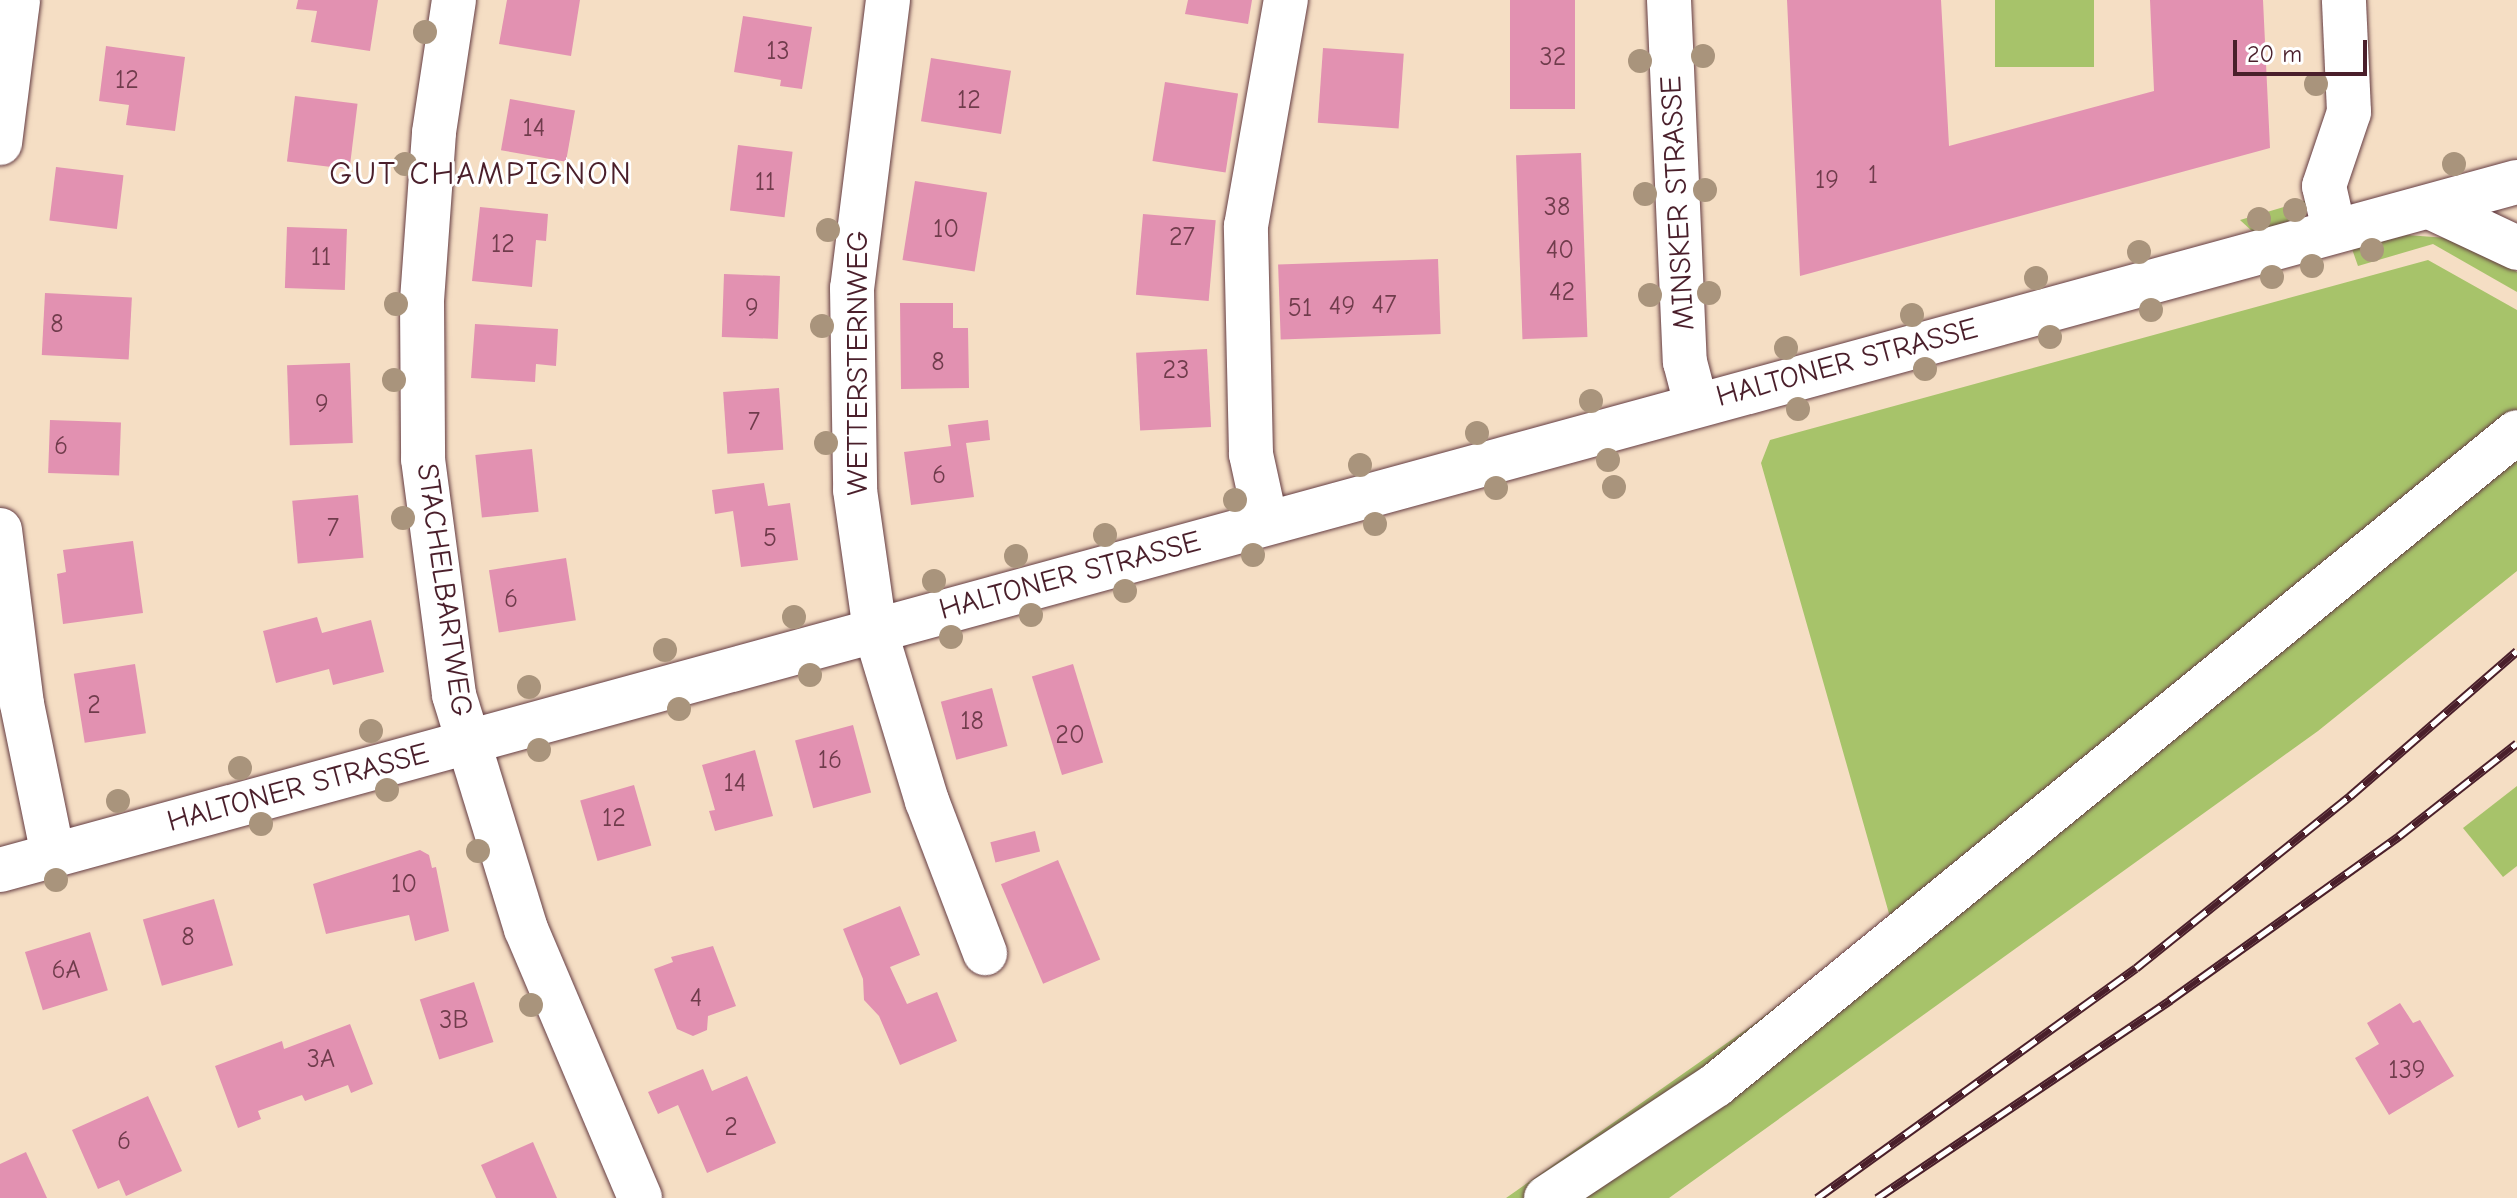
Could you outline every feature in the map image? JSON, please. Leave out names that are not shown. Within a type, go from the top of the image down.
[{"type":"street","points":[[0,143],[18,0]]},
{"type":"street","name":"STACHELBARTWEG","points":[[454,0],[434,133],[424,270],[423,459],[454,695],[526,929],[640,1198]]},
{"type":"street","name":"WETTERSTERNWEG","points":[[875,630],[855,490],[852,288],[888,0]]},
{"type":"street","points":[[1266,523],[1251,454],[1246,240],[1286,0]]},
{"type":"street","name":"MINSKER STRASSE","points":[[1669,0],[1685,362],[1696,404]]},
{"type":"street","points":[[2334,230],[2324,186],[2349,112],[2344,0]]},
{"type":"street","name":"HALTONER STRASSE","points":[[0,870],[2517,182]]},
{"type":"street","points":[[2430,207],[2517,248]]},
{"type":"street","points":[[1546,1198],[1716,1085],[2517,432]]},
{"type":"street","points":[[0,530],[22,704],[53,855]]},
{"type":"street","points":[[875,630],[927,801],[985,953]]},
{"type":"green space","points":[[1995,0],[2094,0],[2094,67],[1995,67]]},
{"type":"green space","points":[[2307,200],[2304,217],[2253,232],[2240,220]]},
{"type":"green space","points":[[2407,235],[2447,238],[2494,257],[2517,272],[2517,292],[2433,244],[2358,266],[2352,249]]},
{"type":"green space","points":[[2428,260],[2517,310],[2517,571],[2318,731],[1669,1198],[1506,1198],[1754,1024],[1890,917],[1761,463],[1770,440]]},
{"type":"green space","points":[[2517,786],[2517,866],[2503,877],[2463,828]]},
{"type":"building","points":[[298,0],[378,0],[370,51],[311,42],[317,11],[296,9]]},
{"type":"building","points":[[507,0],[580,0],[571,56],[499,44]]},
{"type":"building","points":[[1188,0],[1252,0],[1248,24],[1185,14]]},
{"type":"building","points":[[1510,0],[1575,0],[1575,109],[1510,109]]},
{"type":"building","points":[[1787,0],[1941,0],[1949,146],[2154,91],[2150,0],[2263,0],[2270,148],[1800,276]]},
{"type":"building","points":[[743,16],[812,27],[802,89],[780,86],[781,80],[734,72]]},
{"type":"building","points":[[106,46],[185,57],[175,131],[126,125],[129,105],[99,101]]},
{"type":"building","points":[[1323,48],[1404,54],[1399,128],[1318,123]]},
{"type":"building","points":[[931,58],[1011,71],[1001,134],[921,121]]},
{"type":"building","points":[[1165,82],[1238,94],[1226,173],[1152,161]]},
{"type":"building","points":[[295,96],[358,104],[349,169],[287,162]]},
{"type":"building","points":[[510,99],[575,110],[566,162],[501,150]]},
{"type":"building","points":[[738,145],[793,152],[785,217],[730,211]]},
{"type":"building","points":[[1581,153],[1587,337],[1522,339],[1516,155]]},
{"type":"building","points":[[56,167],[123,175],[117,229],[49,221]]},
{"type":"building","points":[[915,181],[987,192],[975,271],[902,260]]},
{"type":"building","points":[[480,207],[548,214],[546,241],[536,240],[532,287],[472,281]]},
{"type":"building","points":[[1143,214],[1216,220],[1209,301],[1136,295]]},
{"type":"building","points":[[287,227],[347,229],[345,290],[285,288]]},
{"type":"building","points":[[1438,259],[1441,334],[1281,340],[1278,265]]},
{"type":"building","points":[[724,274],[780,276],[778,339],[722,337]]},
{"type":"building","points":[[45,293],[132,298],[129,359],[42,355]]},
{"type":"building","points":[[900,303],[953,303],[953,328],[968,328],[969,388],[901,389]]},
{"type":"building","points":[[475,324],[558,329],[556,366],[536,364],[535,382],[471,378]]},
{"type":"building","points":[[1207,349],[1211,427],[1140,431],[1136,353]]},
{"type":"building","points":[[350,363],[353,443],[290,445],[287,365]]},
{"type":"building","points":[[779,388],[783,450],[727,454],[723,392]]},
{"type":"building","points":[[50,420],[121,422],[119,475],[48,473]]},
{"type":"building","points":[[988,420],[990,440],[966,443],[974,497],[911,505],[904,452],[951,446],[948,425]]},
{"type":"building","points":[[532,449],[539,512],[482,518],[475,455]]},
{"type":"building","points":[[764,483],[768,506],[790,503],[798,560],[741,567],[733,511],[715,514],[712,490]]},
{"type":"building","points":[[358,495],[363,558],[298,564],[292,501]]},
{"type":"building","points":[[133,541],[143,613],[63,624],[57,574],[66,572],[63,550]]},
{"type":"building","points":[[566,558],[576,620],[499,632],[489,570]]},
{"type":"building","points":[[317,617],[322,633],[371,620],[384,672],[333,685],[329,669],[276,683],[263,631]]},
{"type":"building","points":[[135,664],[146,733],[85,743],[74,674]]},
{"type":"building","points":[[1073,664],[1103,762],[1062,775],[1032,677]]},
{"type":"building","points":[[992,688],[1008,746],[956,760],[941,702]]},
{"type":"building","points":[[853,725],[871,793],[813,808],[795,741]]},
{"type":"building","points":[[755,750],[773,816],[715,831],[709,811],[715,810],[702,765]]},
{"type":"building","points":[[634,785],[651,846],[598,861],[580,800]]},
{"type":"building","points":[[1035,831],[1040,851],[995,863],[990,842]]},
{"type":"building","points":[[420,850],[429,855],[432,868],[436,867],[449,931],[415,941],[409,915],[326,934],[313,884]]},
{"type":"building","points":[[1058,860],[1100,959],[1043,984],[1001,884]]},
{"type":"building","points":[[214,899],[233,965],[162,986],[143,919]]},
{"type":"building","points":[[900,906],[920,955],[890,967],[907,1004],[937,992],[957,1041],[900,1065],[879,1016],[864,1000],[863,979],[843,929]]},
{"type":"building","points":[[90,932],[108,990],[43,1010],[25,952]]},
{"type":"building","points":[[713,946],[736,1006],[708,1016],[707,1030],[693,1036],[677,1029],[654,969],[673,962],[671,957]]},
{"type":"building","points":[[474,982],[493,1042],[439,1060],[420,1000]]},
{"type":"building","points":[[2400,1003],[2413,1023],[2420,1020],[2454,1076],[2389,1115],[2355,1058],[2379,1044],[2367,1023]]},
{"type":"building","points":[[350,1024],[373,1084],[351,1093],[348,1085],[305,1101],[302,1095],[258,1111],[261,1119],[238,1128],[215,1066],[282,1041],[284,1049]]},
{"type":"building","points":[[703,1069],[712,1091],[747,1076],[776,1143],[707,1173],[678,1105],[658,1114],[648,1092]]},
{"type":"building","points":[[148,1096],[182,1171],[126,1196],[119,1180],[98,1189],[72,1130]]},
{"type":"building","points":[[533,1142],[557,1198],[496,1198],[481,1165]]},
{"type":"building","points":[[26,1152],[47,1198],[0,1198],[0,1164]]},
{"type":"railway","points":[[1817,1198],[2136,968],[2350,796],[2517,651]]},
{"type":"railway","points":[[1877,1198],[2170,1000],[2399,836],[2517,743]]},
{"type":"district","name":"GUT CHAMPIGNON","points":[[481,174]]}]
